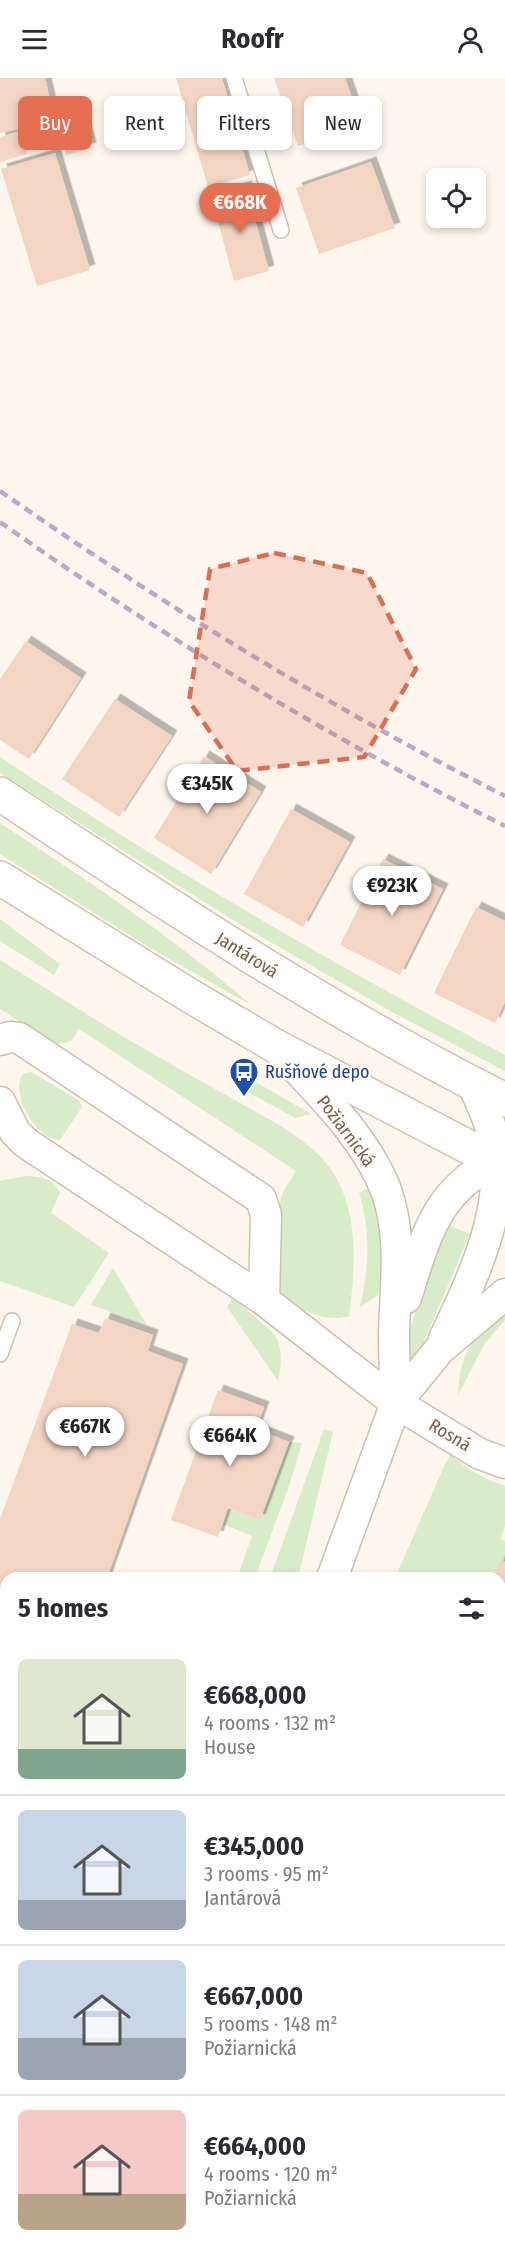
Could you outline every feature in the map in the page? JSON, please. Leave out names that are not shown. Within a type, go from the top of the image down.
[{"type":"street","name":"Jantárová","points":[[0,794],[216,936],[329,1006],[505,1100]]},
{"type":"street","points":[[0,878],[192,998],[278,1047],[502,1162]]},
{"type":"street","points":[[0,1040],[10,1037],[18,1038],[261,1199],[266,1215],[264,1300]]},
{"type":"street","name":"Požiarnická","points":[[278,1047],[341,1118],[371,1160],[386,1191],[396,1239],[398,1280],[394,1334],[396,1403]]},
{"type":"street","points":[[439,1350],[462,1302],[488,1235],[502,1162],[491,1127],[473,1084]]},
{"type":"street","name":"Rosná","points":[[2,1114],[26,1143],[264,1300],[396,1403],[480,1454],[505,1463]]},
{"type":"street","name":"Požiarnická","points":[[394,1334],[420,1254],[437,1213],[452,1192],[471,1176],[502,1162]]},
{"type":"street","name":"Požiarnická","points":[[334,1572],[396,1403],[439,1350],[505,1294]]},
{"type":"lane","points":[[234,78],[281,230]]},
{"type":"lane","points":[[0,1354],[12,1321]]},
{"type":"highlighted area","points":[[274,553],[367,573],[416,669],[364,757],[237,771],[189,701],[210,569]]},
{"type":"green space","points":[[0,757],[186,875],[312,949],[505,1055],[505,1071],[392,1012],[241,925],[0,773]]},
{"type":"green space","points":[[0,823],[160,933],[251,1005],[152,949],[0,854]]},
{"type":"green space","points":[[0,919],[60,964],[54,975],[0,941]]},
{"type":"green space","points":[[0,960],[136,1044],[277,1124],[316,1152],[336,1177],[349,1210],[354,1263],[349,1316],[334,1318],[314,1314],[296,1306],[286,1298],[281,1290],[277,1269],[280,1203],[283,1192],[296,1171],[79,1029],[71,1041],[56,1045],[0,1009]]},
{"type":"green space","points":[[31,1072],[80,1101],[82,1107],[60,1140],[51,1138],[34,1125],[22,1103],[20,1082],[23,1074]]},
{"type":"green space","points":[[254,1081],[311,1114],[295,1118],[248,1092]]},
{"type":"green space","points":[[24,1176],[40,1177],[54,1184],[60,1192],[51,1213],[109,1253],[74,1307],[0,1281],[0,1181]]},
{"type":"green space","points":[[369,1188],[380,1229],[382,1266],[378,1295],[360,1307],[365,1278],[367,1236],[359,1193]]},
{"type":"green space","points":[[444,1223],[470,1234],[420,1351],[412,1360],[407,1358],[404,1348]]},
{"type":"green space","points":[[113,1268],[147,1325],[91,1305]]},
{"type":"green space","points":[[233,1297],[274,1334],[280,1351],[278,1381],[227,1307]]},
{"type":"green space","points":[[505,1304],[505,1320],[485,1343],[458,1395],[462,1366],[471,1344]]},
{"type":"green space","points":[[324,1429],[333,1432],[299,1572],[272,1572]]},
{"type":"green space","points":[[289,1442],[302,1443],[257,1572],[239,1572],[252,1536],[223,1524],[228,1508],[260,1520]]},
{"type":"green space","points":[[451,1455],[476,1474],[505,1486],[505,1526],[500,1539],[505,1541],[505,1562],[498,1572],[398,1572]]},
{"type":"building","points":[[0,78],[45,78],[49,96],[18,96],[18,129],[0,133]]},
{"type":"building","points":[[176,78],[222,78],[227,96],[197,96],[197,150],[185,109],[185,96],[181,96]]},
{"type":"building","points":[[274,78],[345,78],[351,96],[304,96],[304,144],[298,146],[292,129],[292,96],[280,96]]},
{"type":"building","points":[[18,132],[18,150],[26,150],[27,154],[0,162],[0,137]]},
{"type":"building","points":[[65,150],[84,150],[66,155]]},
{"type":"building","points":[[197,150],[243,150],[250,175],[208,187]]},
{"type":"building","points":[[55,153],[90,270],[37,286],[1,169]]},
{"type":"building","points":[[371,162],[395,228],[319,254],[296,188]]},
{"type":"building","points":[[246,186],[269,271],[234,281],[211,196]]},
{"type":"building","points":[[26,641],[81,678],[29,759],[0,740],[0,679]]},
{"type":"building","points":[[115,699],[172,736],[119,817],[62,779]]},
{"type":"building","points":[[204,756],[261,792],[211,874],[154,838]]},
{"type":"building","points":[[291,809],[350,842],[303,927],[244,894]]},
{"type":"building","points":[[383,859],[443,889],[400,975],[340,945]]},
{"type":"building","points":[[476,907],[505,921],[505,1002],[495,1023],[434,993]]},
{"type":"building","points":[[105,1318],[153,1335],[148,1351],[183,1364],[109,1572],[0,1572],[0,1519],[72,1324],[99,1333]]},
{"type":"building","points":[[218,1390],[264,1407],[256,1429],[289,1442],[260,1520],[228,1508],[218,1537],[171,1520]]},
{"type":"building","points":[[500,1560],[505,1562],[505,1572],[496,1572]]},
{"type":"railway","points":[[0,491],[122,574],[247,652],[375,727],[505,796]]},
{"type":"railway","points":[[0,522],[184,645],[310,721],[505,826]]},
{"type":"place","name":"Rušňové depo","points":[[244,1098]]}]
